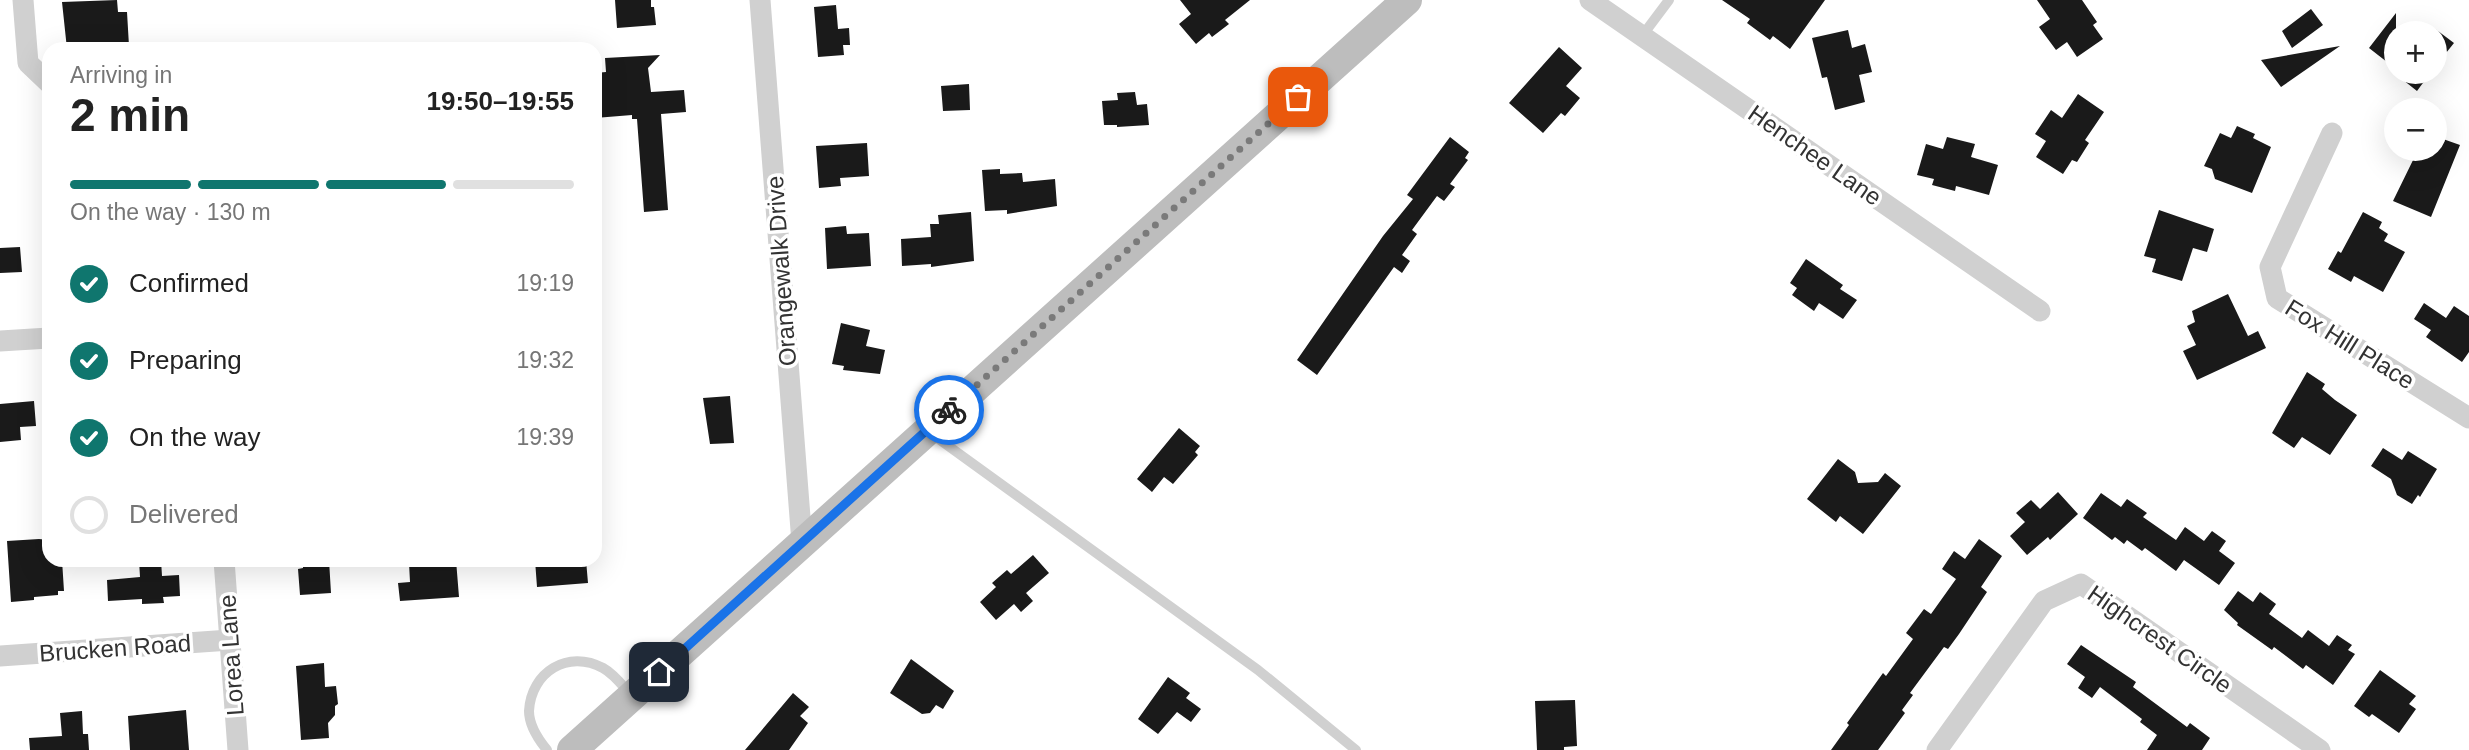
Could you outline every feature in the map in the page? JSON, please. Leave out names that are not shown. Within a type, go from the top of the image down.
[{"type":"main road","points":[[572,750],[1407,0]]},
{"type":"street","points":[[23,0],[28,64],[42,77]]},
{"type":"street","name":"Orangewalk Drive","points":[[760,0],[802,542]]},
{"type":"street","name":"Henchee Lane","points":[[1590,0],[2040,311]]},
{"type":"street","name":"Fox Hill Place","points":[[2332,133],[2270,267],[2277,298],[2469,418]]},
{"type":"street","points":[[0,341],[42,338]]},
{"type":"street","name":"Lorea Lane","points":[[225,567],[238,750]]},
{"type":"street","name":"Highcrest Circle","points":[[1937,750],[2044,601],[2081,584],[2320,750]]},
{"type":"street","name":"Brucken Road","points":[[0,656],[230,640]]},
{"type":"lane","points":[[1642,36],[1669,0]]},
{"type":"lane","points":[[927,430],[1258,670],[1356,750]]},
{"type":"lane","points":[[547,750],[533,730],[529,712],[537,686],[548,670],[557,664],[568,661],[602,667],[615,676],[632,696]]},
{"type":"building","points":[[117,0],[118,12],[127,12],[129,42],[66,42],[62,2]]},
{"type":"building","points":[[615,0],[651,0],[656,25],[617,28]]},
{"type":"building","points":[[1180,0],[1250,0],[1225,20],[1229,24],[1212,37],[1209,33],[1196,44],[1179,24],[1191,14]]},
{"type":"building","points":[[1722,0],[1825,0],[1790,49],[1773,36],[1770,40],[1747,23],[1750,19]]},
{"type":"building","points":[[2037,0],[2082,0],[2097,22],[2093,25],[2103,39],[2077,57],[2067,42],[2056,50],[2039,27],[2050,19]]},
{"type":"building","points":[[836,5],[838,29],[849,28],[850,45],[843,45],[844,55],[818,57],[814,7]]},
{"type":"building","points":[[2311,9],[2323,25],[2292,48],[2282,31]]},
{"type":"building","points":[[2384,29],[2384,60],[2369,48]]},
{"type":"building","points":[[1848,30],[1852,48],[1865,44],[1872,72],[1859,75],[1865,102],[1835,110],[1827,77],[1822,78],[1812,38]]},
{"type":"building","points":[[2447,38],[2454,43],[2447,52]]},
{"type":"building","points":[[2340,46],[2281,87],[2261,60]]},
{"type":"building","points":[[1559,47],[1582,68],[1566,86],[1580,98],[1565,116],[1561,113],[1543,133],[1509,103]]},
{"type":"building","points":[[660,55],[648,68],[651,92],[684,90],[686,112],[661,114],[668,210],[644,212],[637,119],[632,119],[632,115],[602,117],[602,72],[606,72],[605,58]]},
{"type":"building","points":[[969,84],[970,110],[943,111],[941,86]]},
{"type":"building","points":[[2408,84],[2422,84],[2417,91]]},
{"type":"building","points":[[1135,92],[1137,105],[1147,104],[1149,125],[1104,125],[1102,101],[1118,100],[1117,93]]},
{"type":"building","points":[[2078,94],[2104,112],[2085,140],[2089,143],[2077,162],[2072,160],[2063,174],[2036,157],[2046,141],[2035,134],[2051,110],[2062,118]]},
{"type":"building","points":[[2237,126],[2255,134],[2253,138],[2271,147],[2252,193],[2215,179],[2212,169],[2204,166],[2220,133],[2231,138]]},
{"type":"building","points":[[1450,137],[1469,152],[1465,158],[1468,160],[1450,184],[1455,187],[1444,201],[1437,196],[1412,230],[1417,234],[1402,255],[1410,261],[1402,273],[1394,267],[1317,375],[1297,360],[1383,236],[1413,199],[1407,195]]},
{"type":"building","points":[[1947,137],[1975,144],[1971,157],[1998,165],[1989,195],[1956,186],[1955,191],[1932,185],[1934,179],[1917,175],[1926,144],[1943,149]]},
{"type":"building","points":[[2447,140],[2460,145],[2431,217],[2393,201],[2413,161],[2447,161]]},
{"type":"building","points":[[867,143],[869,176],[840,178],[841,186],[819,188],[816,146]]},
{"type":"building","points":[[1000,169],[1000,174],[1022,173],[1023,182],[1055,179],[1057,206],[1007,214],[1007,210],[985,211],[982,170]]},
{"type":"building","points":[[2159,210],[2214,229],[2207,252],[2193,248],[2182,281],[2152,272],[2156,259],[2144,256]]},
{"type":"building","points":[[971,212],[974,261],[931,267],[931,264],[902,266],[901,239],[931,237],[930,224],[939,224],[938,215]]},
{"type":"building","points":[[2363,212],[2382,222],[2379,228],[2388,234],[2384,241],[2405,252],[2383,292],[2354,276],[2351,282],[2328,269],[2338,251],[2341,253]]},
{"type":"building","points":[[846,226],[847,234],[869,233],[871,266],[827,269],[825,228]]},
{"type":"building","points":[[20,247],[22,272],[0,273],[0,248]]},
{"type":"building","points":[[1806,259],[1843,285],[1840,289],[1857,300],[1843,319],[1819,303],[1814,311],[1792,295],[1797,288],[1790,283]]},
{"type":"building","points":[[2228,294],[2248,336],[2258,331],[2266,348],[2197,380],[2183,351],[2196,345],[2187,326],[2195,322],[2192,311]]},
{"type":"building","points":[[2424,303],[2446,318],[2454,306],[2469,316],[2469,352],[2462,362],[2426,337],[2431,330],[2414,319]]},
{"type":"building","points":[[841,323],[870,330],[866,346],[885,350],[880,374],[843,370],[844,366],[832,364]]},
{"type":"building","points":[[2307,372],[2325,384],[2322,389],[2357,415],[2330,455],[2302,437],[2294,448],[2272,433]]},
{"type":"building","points":[[730,396],[734,443],[710,444],[703,398]]},
{"type":"building","points":[[34,401],[36,426],[20,427],[21,440],[0,442],[0,404]]},
{"type":"building","points":[[1179,428],[1200,446],[1195,452],[1198,455],[1173,484],[1164,477],[1152,492],[1137,479]]},
{"type":"building","points":[[2383,448],[2402,460],[2408,451],[2437,469],[2420,497],[2418,495],[2412,504],[2397,495],[2391,479],[2371,466]]},
{"type":"building","points":[[1838,459],[1855,472],[1858,483],[1878,482],[1885,473],[1901,486],[1863,534],[1840,516],[1836,522],[1807,499]]},
{"type":"building","points":[[2058,492],[2078,514],[2050,540],[2048,537],[2027,555],[2010,536],[2025,522],[2016,513],[2031,500],[2040,509]]},
{"type":"building","points":[[2101,493],[2121,507],[2127,499],[2147,513],[2143,517],[2176,540],[2185,527],[2204,541],[2212,531],[2226,541],[2219,551],[2235,563],[2219,585],[2184,560],[2176,571],[2145,548],[2142,551],[2127,540],[2124,544],[2115,537],[2112,540],[2083,518]]},
{"type":"building","points":[[42,539],[42,567],[62,567],[64,591],[58,591],[58,595],[34,597],[34,600],[11,602],[7,541]]},
{"type":"building","points":[[1979,539],[2002,556],[1981,587],[1987,592],[1948,649],[1944,647],[1910,693],[1913,695],[1902,710],[1905,713],[1878,750],[1831,750],[1883,673],[1886,676],[1913,639],[1906,633],[1924,609],[1931,614],[1956,579],[1942,569],[1954,551],[1965,559]]},
{"type":"building","points":[[1033,555],[1049,573],[1026,593],[1033,601],[1021,612],[1014,604],[996,620],[980,602],[996,587],[992,583],[1007,570],[1011,574]]},
{"type":"building","points":[[139,567],[161,567],[162,576],[179,575],[180,596],[163,597],[164,603],[142,604],[142,599],[108,601],[107,580],[140,577]]},
{"type":"building","points":[[329,567],[331,593],[300,595],[298,569]]},
{"type":"building","points":[[409,567],[457,567],[459,597],[400,601],[398,583],[410,582]]},
{"type":"building","points":[[536,567],[587,567],[588,583],[537,587]]},
{"type":"building","points":[[2238,591],[2253,602],[2260,592],[2276,604],[2269,614],[2302,638],[2308,630],[2329,646],[2337,635],[2352,645],[2348,650],[2355,654],[2333,685],[2306,665],[2303,669],[2274,647],[2272,650],[2237,625],[2224,610]]},
{"type":"building","points":[[2081,645],[2136,682],[2133,687],[2187,727],[2190,723],[2210,738],[2202,750],[2147,750],[2157,735],[2140,722],[2142,719],[2100,687],[2092,698],[2078,688],[2085,677],[2067,664]]},
{"type":"building","points":[[911,659],[954,691],[943,709],[936,705],[930,713],[922,714],[890,693]]},
{"type":"building","points":[[324,663],[325,687],[336,686],[338,704],[335,706],[335,715],[328,723],[329,738],[301,740],[296,666]]},
{"type":"building","points":[[2380,670],[2416,696],[2409,704],[2416,709],[2399,733],[2372,714],[2369,717],[2354,706]]},
{"type":"building","points":[[1168,677],[1190,693],[1186,698],[1201,709],[1191,722],[1177,712],[1158,734],[1138,719]]},
{"type":"building","points":[[793,693],[809,707],[800,716],[808,723],[789,750],[745,750]]},
{"type":"building","points":[[1575,700],[1577,746],[1564,747],[1564,750],[1537,750],[1535,701]]},
{"type":"building","points":[[186,710],[189,750],[130,750],[128,716]]},
{"type":"building","points":[[82,711],[83,734],[88,734],[89,750],[30,750],[29,738],[62,736],[60,713]]},
{"type":"way so far","points":[[949,410],[1298,97]]},
{"type":"route","points":[[659,672],[949,410]]}]
